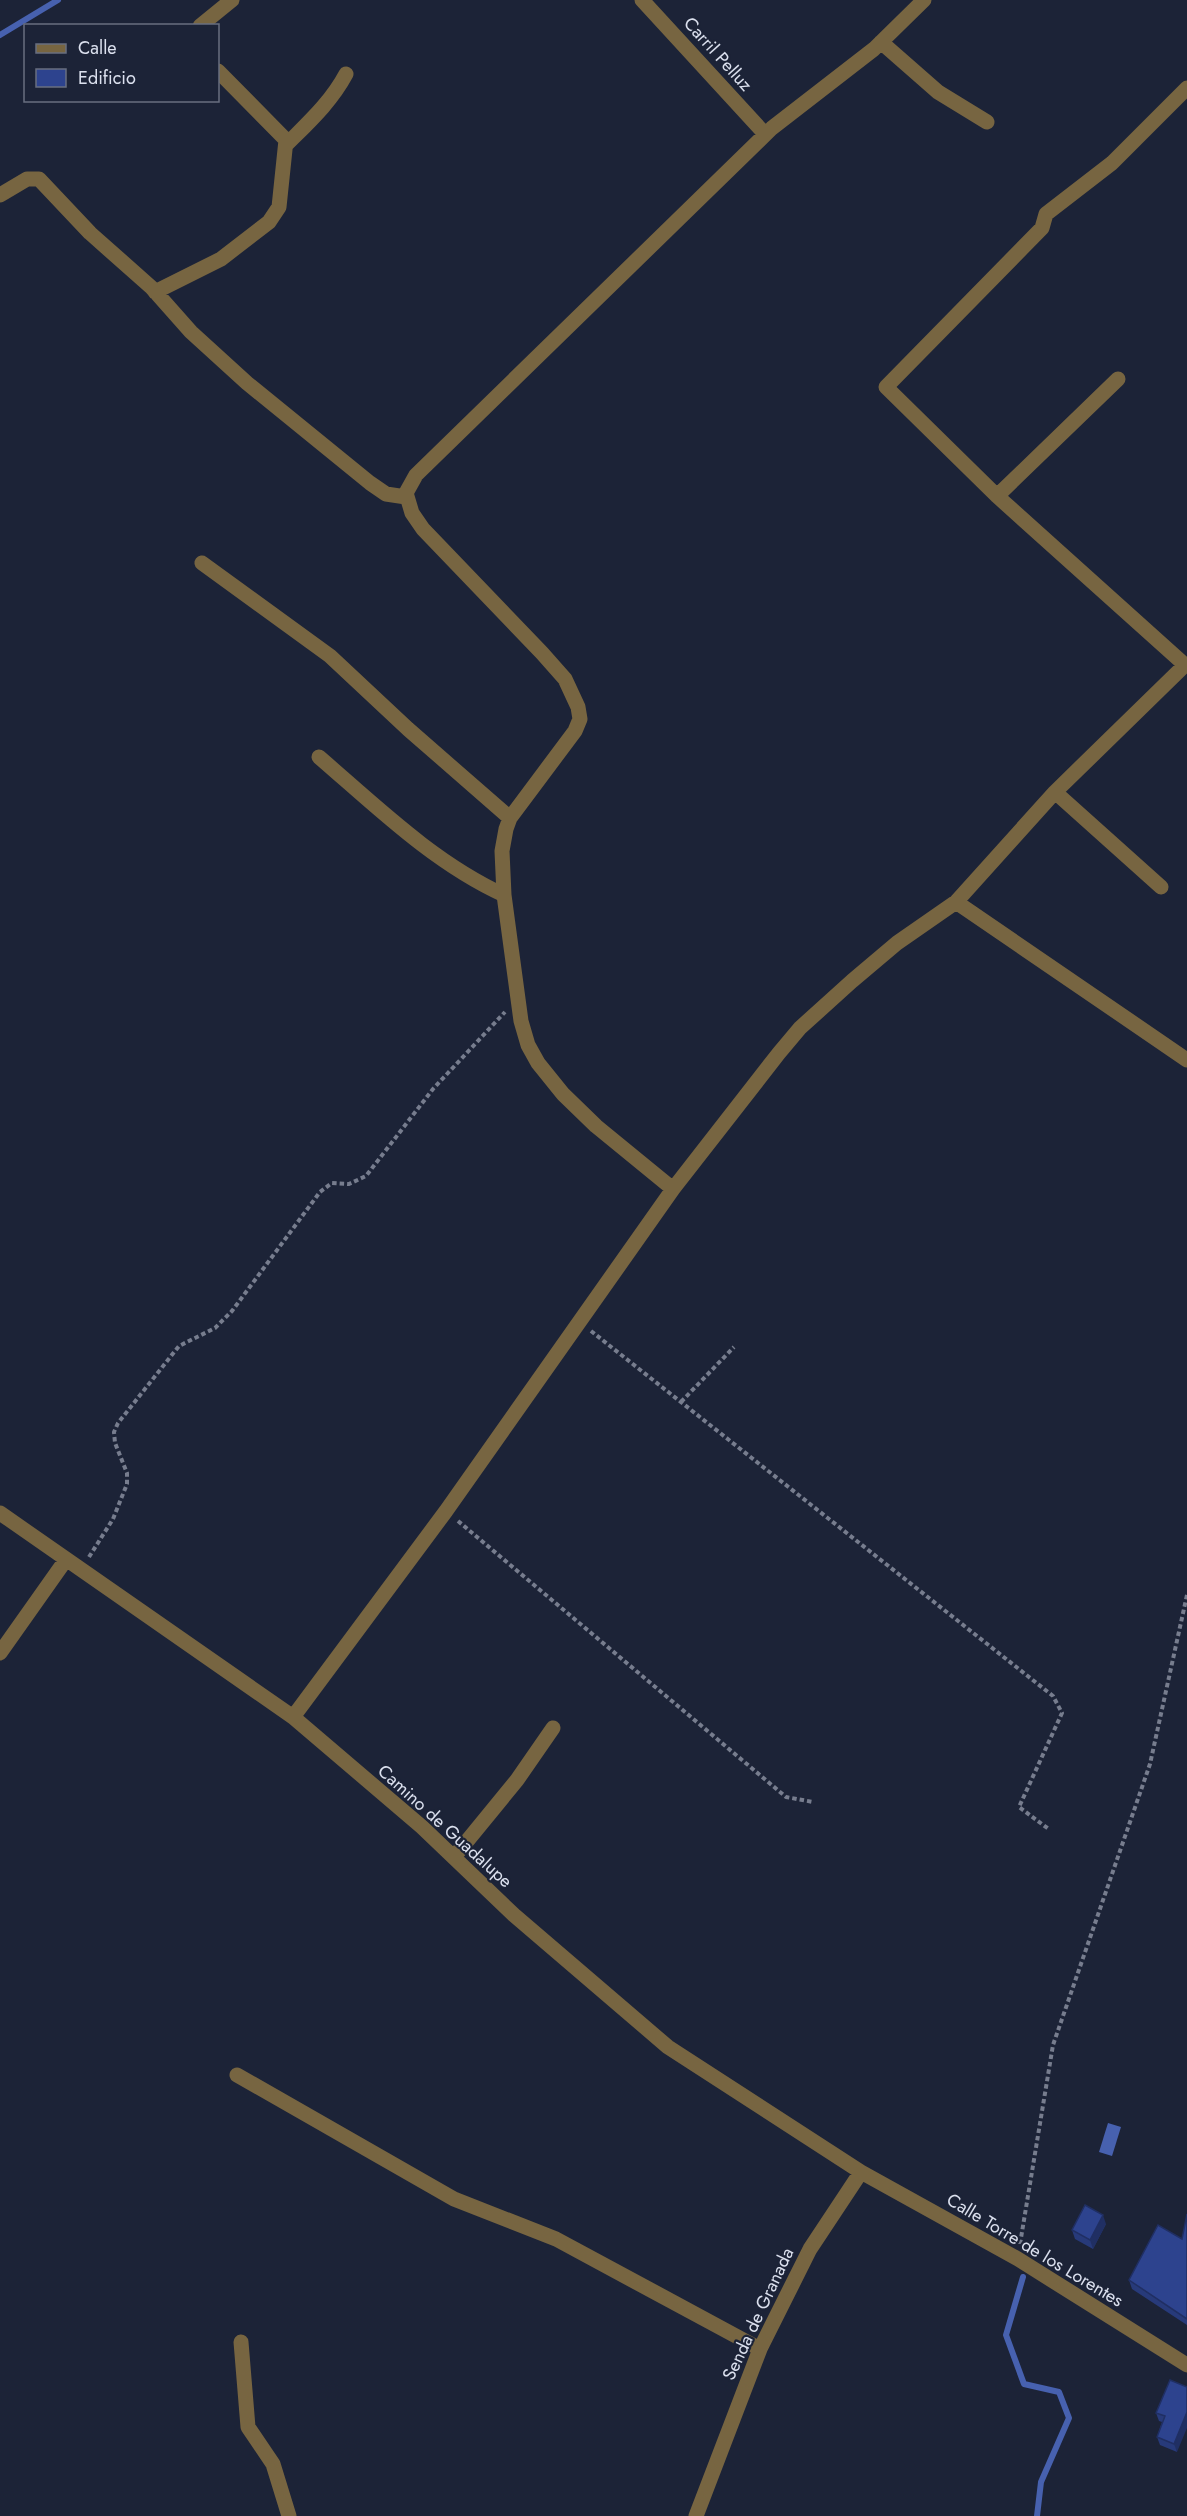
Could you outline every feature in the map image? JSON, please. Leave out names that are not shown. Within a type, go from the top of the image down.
[{"type":"street","points":[[202,24],[232,0]]},
{"type":"street","name":"Carril Pelluz","points":[[642,0],[765,134]]},
{"type":"street","points":[[673,1190],[596,1126],[550,1079],[528,1045],[517,999],[504,895],[502,851],[510,818],[575,731],[580,719],[578,707],[565,679],[542,652],[423,529],[412,513],[406,497],[408,486],[416,475],[765,134],[881,42],[924,0]]},
{"type":"street","points":[[881,42],[938,92],[987,122]]},
{"type":"street","points":[[155,292],[221,259],[269,222],[279,207],[286,144],[282,133],[219,72]]},
{"type":"street","points":[[286,144],[315,117],[337,91],[346,74]]},
{"type":"street","points":[[293,1717],[446,1511],[673,1190],[800,1028],[879,958],[956,902],[1055,792],[1185,665],[997,496],[886,387],[1042,228],[1046,214],[1112,163],[1187,88]]},
{"type":"street","points":[[0,195],[27,179],[39,179],[74,218],[155,292],[191,332],[247,383],[370,483],[386,494],[406,497]]},
{"type":"street","points":[[997,496],[1118,379]]},
{"type":"street","points":[[202,563],[330,656],[408,729],[510,818]]},
{"type":"street","points":[[319,757],[437,855],[476,882],[504,895]]},
{"type":"street","points":[[1055,792],[1161,887]]},
{"type":"street","points":[[956,902],[1187,1060]]},
{"type":"street","name":"Camino de Guadalupe","points":[[0,1513],[65,1561],[293,1717],[454,1857],[514,1915],[668,2046],[861,2172]]},
{"type":"street","points":[[0,1653],[65,1561]]},
{"type":"street","points":[[454,1857],[517,1780],[553,1728]]},
{"type":"street","points":[[237,2075],[454,2199],[556,2239],[760,2349]]},
{"type":"street","name":"Calle Torre de los Lorentes","points":[[861,2172],[1018,2259],[1187,2365]]},
{"type":"street","name":"Senda de Granada","points":[[696,2516],[760,2349],[810,2249],[861,2172]]},
{"type":"street","points":[[241,2342],[248,2427],[273,2464],[289,2516]]},
{"type":"path","points":[[80,1571],[123,1497],[127,1473],[115,1443],[114,1432],[131,1405],[179,1346],[215,1328],[232,1311],[320,1192],[332,1183],[349,1184],[366,1176],[433,1089],[474,1042],[517,999]]},
{"type":"path","points":[[579,1321],[1053,1696],[1062,1713],[1018,1808],[1050,1830]]},
{"type":"path","points":[[681,1402],[734,1347]]},
{"type":"path","points":[[446,1511],[786,1797],[813,1802]]},
{"type":"path","points":[[1018,2259],[1053,2045],[1150,1764],[1187,1595]]},
{"type":"water","points":[[1108,2123],[1121,2127],[1112,2156],[1099,2152]]},
{"type":"building","points":[[1085,2205],[1103,2215],[1090,2240],[1072,2230]]},
{"type":"building","points":[[1187,2214],[1187,2319],[1129,2280],[1158,2225],[1182,2239]]},
{"type":"building","points":[[1170,2380],[1187,2387],[1187,2412],[1174,2444],[1157,2437],[1165,2416],[1156,2413]]},
{"type":"waterway","points":[[0,35],[58,0]]},
{"type":"waterway","points":[[1023,2277],[1006,2335],[1024,2384],[1059,2392],[1069,2418],[1041,2482],[1037,2516]]}]
